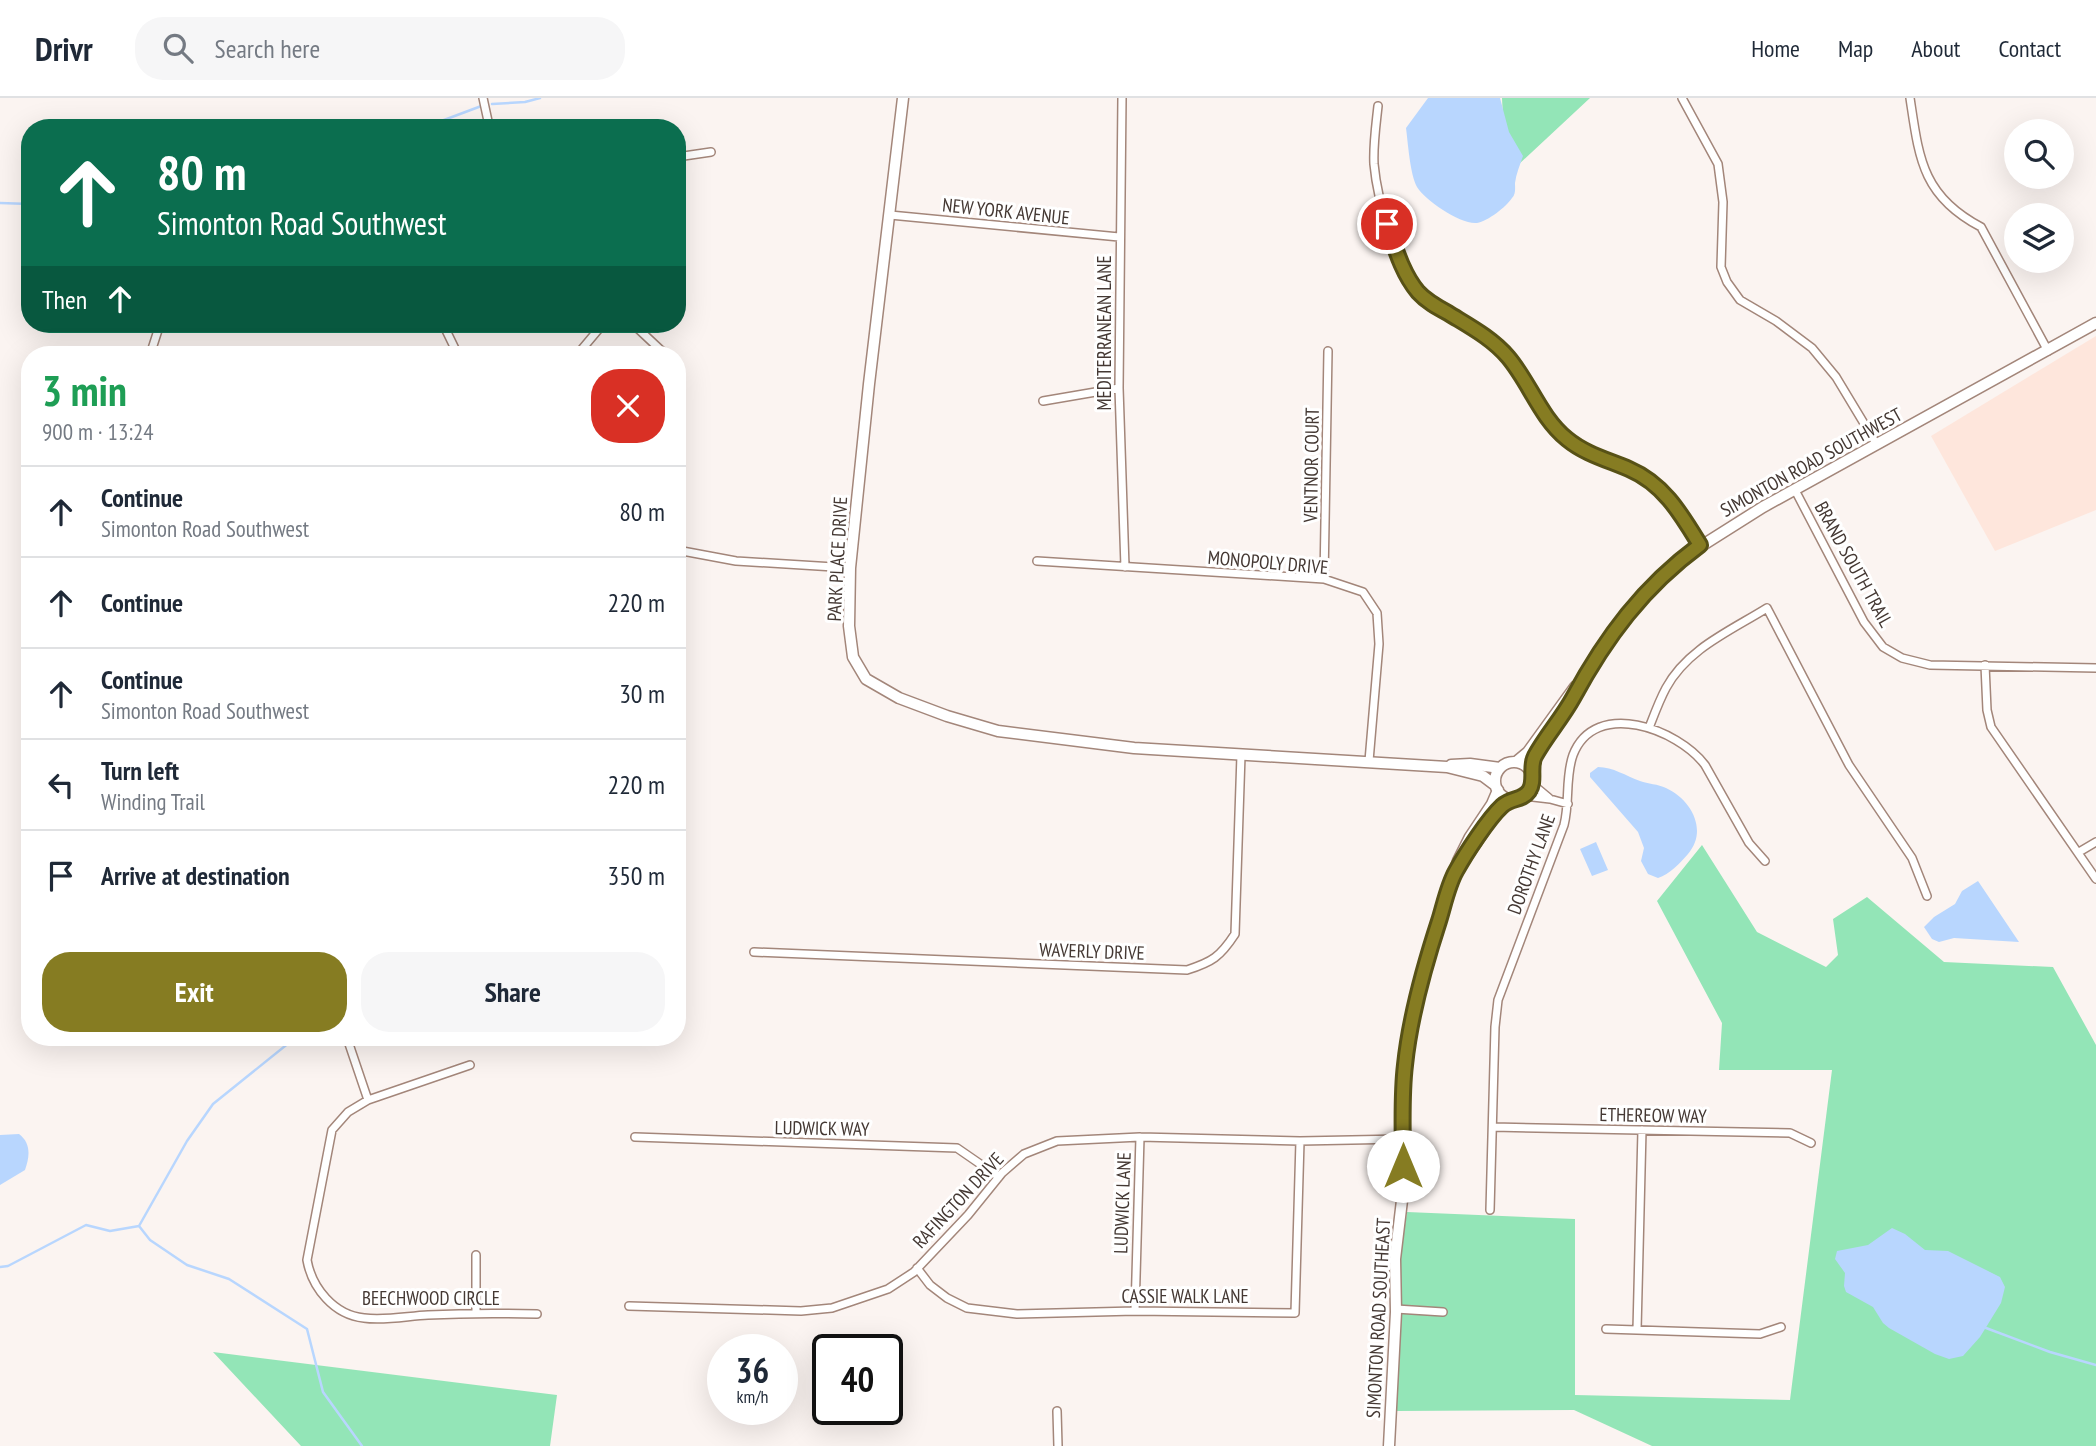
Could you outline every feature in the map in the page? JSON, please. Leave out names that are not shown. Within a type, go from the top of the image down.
[{"type":"street","points":[[483,98],[488,119]]},
{"type":"street","name":"PARK PLACE DRIVE","points":[[903,98],[850,568],[849,626],[853,657],[866,679],[899,698],[998,732],[1135,748],[1447,766],[1470,764],[1500,768]]},
{"type":"street","name":"MEDITERRANEAN LANE","points":[[1122,98],[1119,388],[1125,567]]},
{"type":"street","points":[[1682,98],[1718,163],[1723,202],[1721,267],[1727,282],[1740,300],[1776,321],[1812,348],[1836,377],[1878,445]]},
{"type":"street","points":[[1910,98],[1919,156],[1929,178],[1945,201],[1965,218],[1981,226],[2048,351]]},
{"type":"street","points":[[1378,106],[1374,164],[1380,203],[1404,269],[1416,290],[1500,348],[1518,369],[1548,420],[1569,441],[1595,456],[1636,472],[1666,494],[1700,545]]},
{"type":"street","points":[[686,156],[711,152]]},
{"type":"street","name":"NEW YORK AVENUE","points":[[890,215],[1119,237]]},
{"type":"street","name":"SIMONTON ROAD SOUTHWEST","points":[[1531,776],[1535,757],[1610,635],[1660,578],[1700,545],[2096,323]]},
{"type":"street","points":[[643,333],[656,346]]},
{"type":"street","name":"VENTNOR COURT","points":[[1324,579],[1328,351]]},
{"type":"street","points":[[1043,401],[1119,388]]},
{"type":"street","name":"BRAND SOUTH TRAIL","points":[[1795,490],[1864,622],[1883,647],[1902,658],[1930,664],[2096,668]]},
{"type":"street","points":[[686,552],[736,561],[850,568]]},
{"type":"street","name":"MONOPOLY DRIVE","points":[[1037,561],[1324,579],[1363,592],[1377,613],[1379,644],[1369,761]]},
{"type":"street","points":[[1649,729],[1666,687],[1692,655],[1767,608],[1849,765],[1912,858],[1927,896]]},
{"type":"street","points":[[1985,665],[1987,710],[1991,727],[2096,879]]},
{"type":"street","name":"SIMONTON ROAD SOUTHWEST","points":[[1516,762],[1528,752],[1582,679]]},
{"type":"street","name":"DOROTHY LANE","points":[[1490,1210],[1498,1000],[1564,825],[1573,754],[1587,736],[1597,728],[1614,722],[1643,725],[1682,743],[1697,754],[1749,844],[1765,861]]},
{"type":"street","name":"WAVERLY DRIVE","points":[[754,952],[1187,970],[1209,962],[1224,952],[1235,934],[1241,755]]},
{"type":"street","points":[[1456,871],[1469,837],[1492,804],[1497,788],[1496,774],[1500,768],[1516,762],[1522,764],[1537,788],[1550,799]]},
{"type":"street","name":"PARK PLACE DRIVE","points":[[1447,766],[1483,776],[1497,788]]},
{"type":"street","points":[[1524,796],[1529,792],[1531,776]]},
{"type":"street","points":[[1497,788],[1510,799]]},
{"type":"street","points":[[1456,871],[1499,808],[1510,799],[1524,796],[1568,804]]},
{"type":"street","points":[[2079,852],[2096,842]]},
{"type":"street","name":"SIMONTON ROAD SOUTHEAST","points":[[1389,1446],[1396,1309],[1395,1259],[1403,1192],[1405,1066],[1413,1013],[1434,936],[1456,871]]},
{"type":"street","points":[[350,1046],[368,1100]]},
{"type":"street","name":"BEECHWOOD CIRCLE","points":[[470,1065],[368,1100],[348,1112],[332,1130],[307,1261],[310,1275],[331,1303],[363,1318],[476,1312],[537,1314]]},
{"type":"street","name":"ETHEREOW WAY","points":[[1493,1127],[1790,1133],[1811,1143]]},
{"type":"street","points":[[1637,1330],[1642,1130]]},
{"type":"street","name":"RAFINGTON DRIVE","points":[[629,1306],[801,1311],[832,1308],[888,1289],[917,1268],[968,1215],[999,1177],[1024,1154],[1058,1141],[1140,1137],[1300,1141],[1403,1139]]},
{"type":"street","name":"LUDWICK LANE","points":[[1135,1311],[1140,1137]]},
{"type":"street","name":"LUDWICK WAY","points":[[635,1138],[957,1148],[999,1177]]},
{"type":"street","name":"CASSIE WALK LANE","points":[[917,1268],[930,1285],[967,1308],[1017,1314],[1135,1311],[1295,1313],[1300,1141]]},
{"type":"street","points":[[476,1255],[476,1312]]},
{"type":"street","points":[[1396,1309],[1443,1312]]},
{"type":"street","points":[[1606,1329],[1759,1334],[1781,1327]]},
{"type":"street","points":[[1057,1411],[1058,1446]]},
{"type":"shaded area","points":[[2096,336],[2096,510],[1995,551],[1931,436]]},
{"type":"green space","points":[[1502,98],[1590,98],[1503,179],[1505,159]]},
{"type":"green space","points":[[1702,845],[1757,932],[1826,967],[1838,955],[1833,919],[1867,897],[1944,962],[2053,967],[2096,1045],[2096,1446],[1652,1446],[1574,1410],[1396,1411],[1401,1250],[1407,1212],[1575,1219],[1575,1395],[1790,1400],[1832,1070],[1719,1070],[1722,1023],[1657,901]]},
{"type":"green space","points":[[213,1352],[557,1395],[550,1446],[301,1446]]},
{"type":"water","points":[[1428,98],[1500,98],[1509,132],[1523,156],[1513,196],[1486,220],[1470,223],[1453,216],[1435,205],[1417,187],[1411,167],[1406,128]]},
{"type":"water","points":[[1598,767],[1609,768],[1666,788],[1690,808],[1697,826],[1694,845],[1666,874],[1658,878],[1648,874],[1641,861],[1644,848],[1638,832],[1590,777],[1590,773]]},
{"type":"water","points":[[1596,842],[1608,870],[1592,876],[1580,849]]},
{"type":"water","points":[[1978,881],[2019,942],[1954,938],[1939,942],[1932,939],[1924,927],[1955,904],[1962,891]]},
{"type":"water","points":[[19,1134],[26,1141],[28,1150],[25,1170],[0,1185],[0,1135]]},
{"type":"water","points":[[1892,1228],[1905,1234],[1925,1250],[1948,1251],[2000,1277],[2005,1287],[2001,1303],[1980,1337],[1963,1356],[1949,1359],[1935,1354],[1889,1328],[1873,1307],[1846,1292],[1845,1273],[1835,1259],[1837,1251],[1868,1245]]},
{"type":"waterway","points":[[492,104],[525,102],[540,98]]},
{"type":"waterway","points":[[447,119],[484,105]]},
{"type":"waterway","points":[[0,203],[21,204]]},
{"type":"waterway","points":[[139,1226],[187,1141],[213,1104],[285,1046]]},
{"type":"waterway","points":[[0,1267],[8,1266],[86,1225],[110,1231],[139,1226],[150,1240],[187,1265],[229,1279],[307,1329],[323,1392],[362,1446]]},
{"type":"waterway","points":[[1986,1328],[2050,1352],[2096,1365]]},
{"type":"route","points":[[1387,224],[1404,269],[1416,290],[1500,348],[1518,369],[1548,420],[1569,441],[1595,456],[1636,472],[1666,494],[1700,545],[1660,578],[1610,635],[1535,757],[1529,792],[1518,799],[1510,799],[1499,808],[1456,871],[1434,936],[1409,1033],[1403,1087],[1403,1166]]}]
